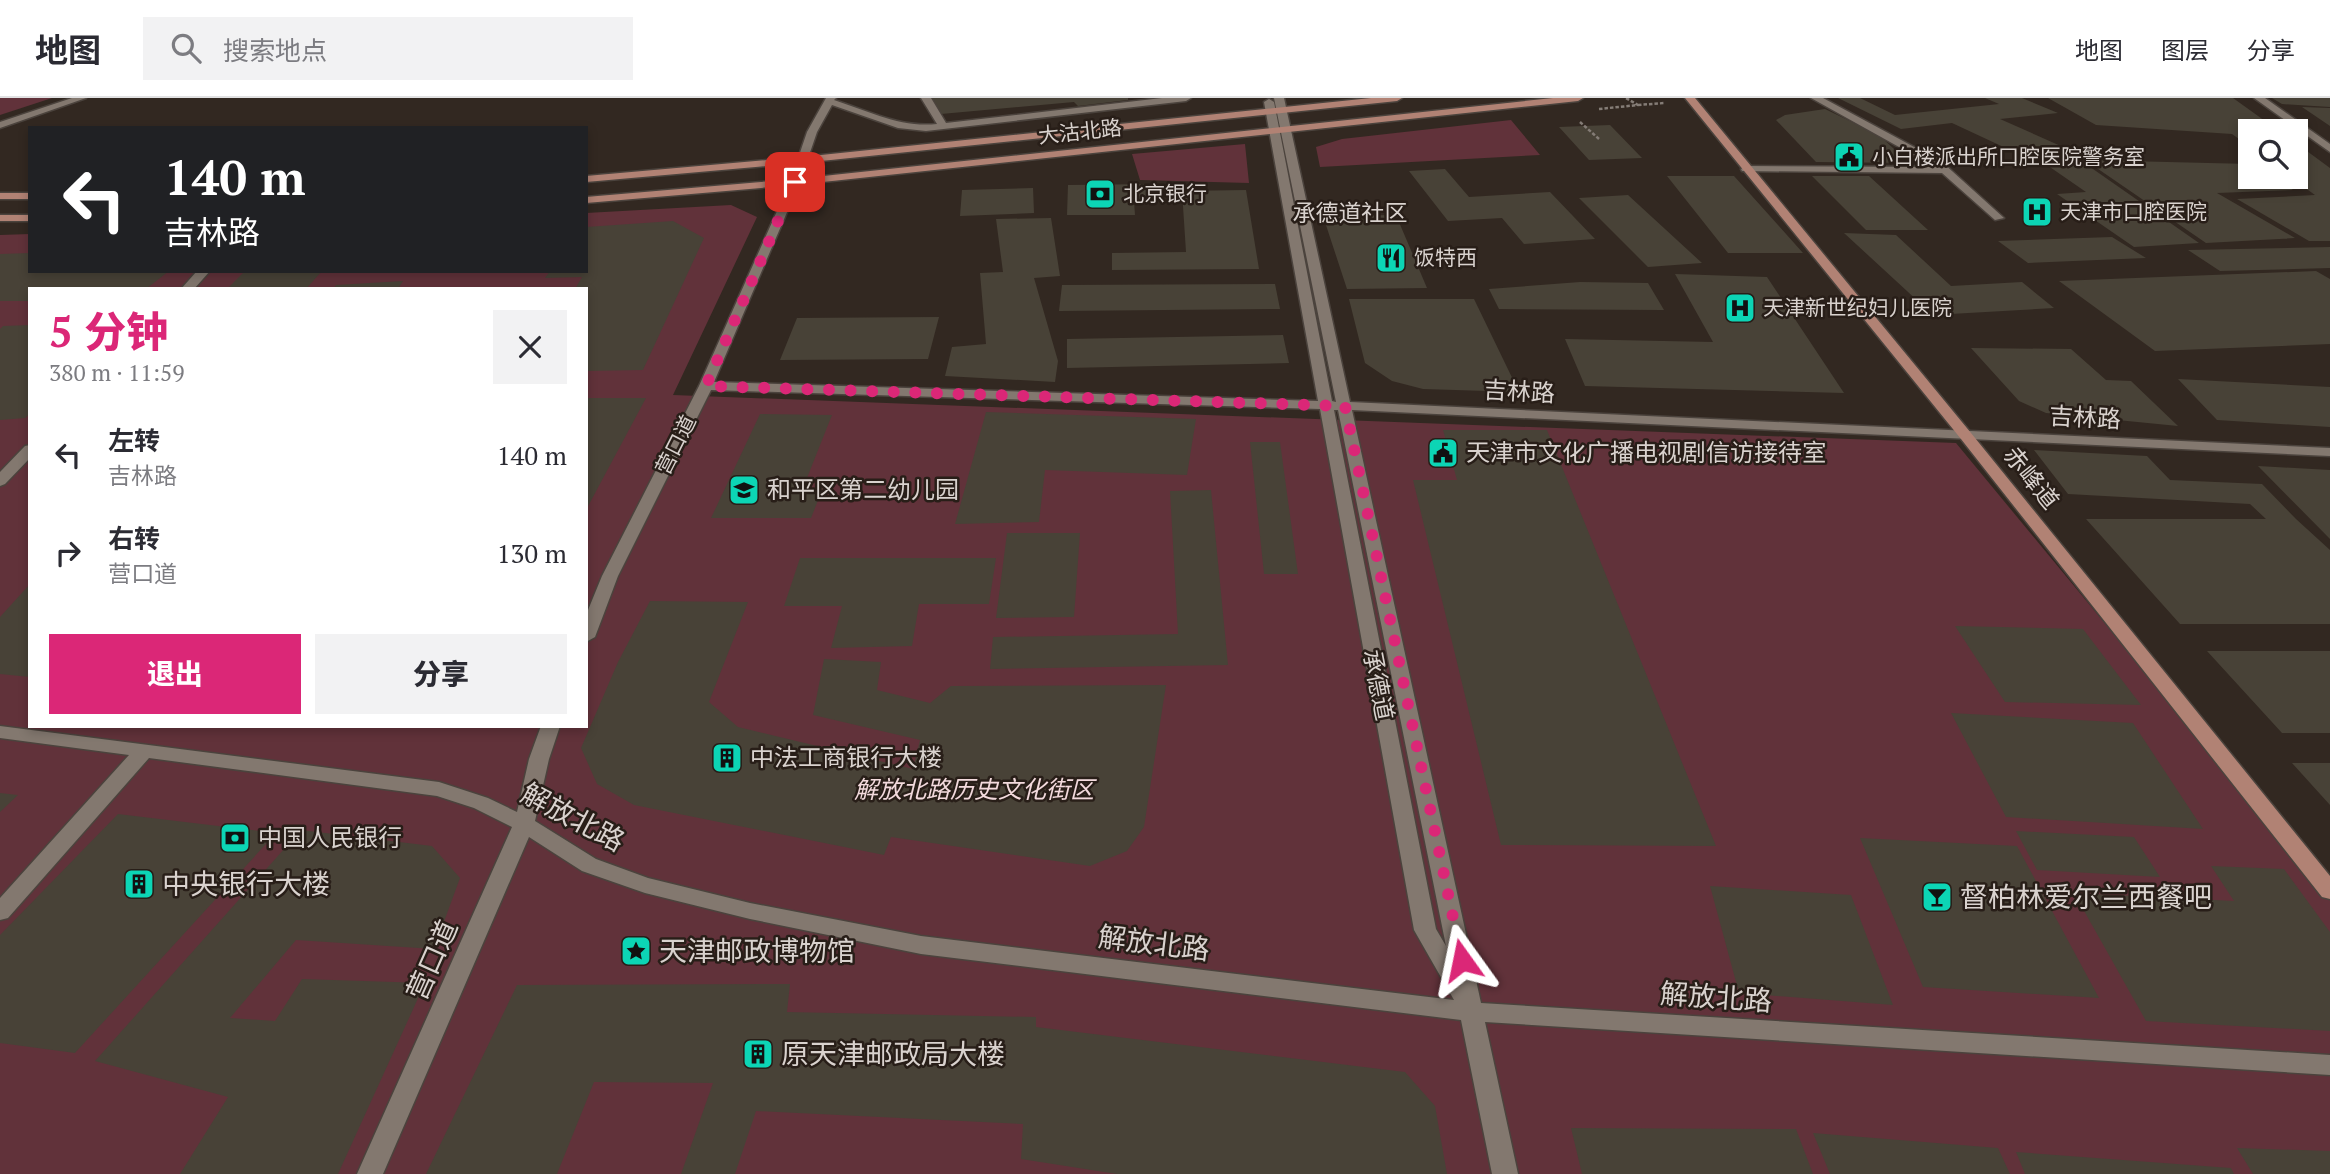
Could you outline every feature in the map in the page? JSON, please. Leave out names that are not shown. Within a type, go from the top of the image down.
[{"type":"main road","name":"大沽北路","points":[[588,179],[802,160],[1397,98]]},
{"type":"main road","name":"大沽北路","points":[[588,200],[795,182],[1578,98]]},
{"type":"main road","name":"赤峰道","points":[[1690,98],[1966,436],[2330,891]]},
{"type":"main road","points":[[0,196],[28,196]]},
{"type":"main road","points":[[0,218],[28,218]]},
{"type":"street","points":[[0,125],[81,98]]},
{"type":"street","points":[[926,98],[943,126]]},
{"type":"street","points":[[830,99],[901,125],[943,126],[1186,98]]},
{"type":"street","name":"承德道","points":[[1268,98],[1276,111]]},
{"type":"street","name":"承德道","points":[[1279,98],[1276,111],[1325,406],[1425,930],[1473,1012]]},
{"type":"street","points":[[1816,98],[1870,125],[1945,170],[1999,218]]},
{"type":"street","points":[[2259,98],[2330,149]]},
{"type":"street","name":"营口道","points":[[588,632],[610,576],[706,386],[830,99]]},
{"type":"street","name":"承德道","points":[[1279,130],[1345,406],[1505,1174]]},
{"type":"street","points":[[1746,169],[1945,170]]},
{"type":"street","points":[[189,287],[202,273]]},
{"type":"street","name":"吉林路","points":[[706,386],[1345,406],[2330,452]]},
{"type":"street","points":[[0,481],[28,451]]},
{"type":"street","name":"营口道","points":[[370,1174],[524,824],[539,759],[550,728]]},
{"type":"street","name":"解放北路","points":[[0,732],[439,789],[481,803],[524,824],[589,865],[645,885],[750,911],[908,942],[1473,1012],[2330,1065]]},
{"type":"street","points":[[0,912],[143,752]]},
{"type":"green space","points":[[0,98],[52,98],[0,115]]},
{"type":"green space","points":[[1511,120],[1540,155],[1320,167],[1316,147],[1342,139]]},
{"type":"green space","points":[[1245,144],[1249,183],[1140,180],[1132,154]]},
{"type":"green space","name":"解放北路历史文化街区","points":[[731,205],[757,217],[673,395],[1956,443],[2330,896],[2330,1174],[0,1174],[0,235],[28,234],[28,273],[588,273],[588,213]]},
{"type":"building","points":[[931,98],[1128,100],[1078,106],[1074,102],[941,114]]},
{"type":"building","points":[[1838,98],[1860,98],[1895,115],[1999,104],[1985,98],[2022,98],[2058,113],[2000,119],[2072,151],[2025,157],[1952,123],[1901,129]]},
{"type":"building","points":[[2048,98],[2233,98],[2262,119],[2238,119],[2238,138],[2232,134],[2096,125]]},
{"type":"building","points":[[2272,98],[2330,98],[2330,107],[2282,104]]},
{"type":"building","points":[[2302,107],[2330,108],[2330,126]]},
{"type":"building","points":[[1825,109],[1879,135],[1909,163],[1816,162],[1776,120],[1785,115]]},
{"type":"building","points":[[1610,125],[1642,158],[1589,160],[1559,127]]},
{"type":"building","points":[[2308,152],[2330,168],[2330,241],[2309,241],[2237,199],[2315,195],[2307,189]]},
{"type":"building","points":[[2085,160],[2238,164],[2238,189],[2293,190],[2217,193],[2295,238],[2206,243]]},
{"type":"building","points":[[2083,162],[2199,243],[2134,247],[2057,194],[2086,192],[2044,163]]},
{"type":"building","points":[[1445,169],[1469,197],[1550,192],[1595,239],[1524,244],[1502,218],[1448,221],[1409,171]]},
{"type":"building","points":[[1667,176],[1734,176],[1803,253],[1728,253]]},
{"type":"building","points":[[1812,176],[1869,176],[1928,230],[1866,230]]},
{"type":"building","points":[[1157,184],[1158,201],[1134,201],[1135,215],[1067,215],[1068,185]]},
{"type":"building","points":[[1033,188],[1034,213],[960,216],[962,190]]},
{"type":"building","points":[[1246,190],[1259,269],[1112,270],[1112,253],[1186,252],[1182,191]]},
{"type":"building","points":[[1628,195],[1702,263],[1648,267],[1579,198]]},
{"type":"building","points":[[1396,215],[1427,288],[1347,289],[1323,216]]},
{"type":"building","points":[[1051,218],[1060,276],[1034,278],[1058,361],[1055,382],[945,376],[952,347],[986,344],[980,273],[1003,272],[996,219]]},
{"type":"building","points":[[673,221],[704,238],[643,370],[588,371],[588,287],[576,287],[582,277],[545,278],[549,273],[588,273],[588,227]]},
{"type":"building","points":[[1844,233],[1896,235],[1951,286],[2022,282],[2054,308],[1933,315]]},
{"type":"building","points":[[2112,237],[2146,258],[2028,263],[1998,241]]},
{"type":"building","points":[[2330,247],[2330,268],[2220,271],[2188,250]]},
{"type":"building","points":[[28,253],[28,273],[166,273],[149,287],[28,287],[28,301],[0,301],[0,254]]},
{"type":"building","points":[[2316,271],[2330,279],[2330,344],[2155,351],[2059,281]]},
{"type":"building","points":[[243,273],[320,273],[308,287],[229,287]]},
{"type":"building","name":"天津新世纪妇儿医院","points":[[1675,274],[1767,277],[1844,393],[1585,386],[1565,339],[1713,342]]},
{"type":"building","points":[[403,281],[399,287],[334,287]]},
{"type":"building","points":[[1580,282],[1648,283],[1664,310],[1499,309],[1489,289]]},
{"type":"building","points":[[1275,284],[1280,309],[1059,311],[1062,285]]},
{"type":"building","points":[[1349,299],[1474,299],[1519,392],[1423,389],[1392,381],[1365,363]]},
{"type":"building","points":[[939,317],[928,359],[780,360],[797,318]]},
{"type":"building","points":[[28,325],[28,416],[25,418],[0,420],[0,329],[3,326]]},
{"type":"building","points":[[1283,335],[1289,363],[1067,368],[1067,339]]},
{"type":"building","points":[[1971,348],[2071,349],[2106,380],[2131,381],[2178,426],[2046,413],[2019,401]]},
{"type":"building","points":[[2178,379],[2330,387],[2330,427],[2217,420]]},
{"type":"building","points":[[588,398],[646,398],[588,506]]},
{"type":"building","points":[[986,412],[1196,419],[1187,475],[1045,470],[1039,522],[955,524]]},
{"type":"building","points":[[760,414],[832,415],[803,488],[823,488],[811,518],[711,518]]},
{"type":"building","points":[[1443,430],[1547,430],[1716,846],[1501,845],[1413,480],[1457,480]]},
{"type":"building","points":[[1250,442],[1280,442],[1298,574],[1264,574]]},
{"type":"building","points":[[2034,450],[2147,456],[2170,480],[2262,484],[2330,550],[2330,624],[2180,624],[2086,519],[2266,519],[2250,504],[2068,494]]},
{"type":"building","points":[[2258,466],[2330,470],[2330,539]]},
{"type":"building","points":[[1211,490],[1228,665],[990,669],[993,637],[1178,634],[1170,491]]},
{"type":"building","points":[[1007,533],[1080,533],[1074,617],[996,618]]},
{"type":"building","points":[[800,558],[996,558],[989,604],[919,604],[912,646],[831,648],[842,606],[784,606]]},
{"type":"building","points":[[28,586],[28,677],[0,674],[0,617]]},
{"type":"building","points":[[650,601],[748,602],[709,702],[738,727],[913,769],[920,740],[813,715],[824,659],[881,662],[877,690],[930,703],[951,686],[1166,685],[1144,827],[1127,851],[1090,866],[891,837],[884,855],[634,805],[597,784],[581,748],[618,662]]},
{"type":"building","points":[[1955,626],[2083,629],[2141,705],[2005,702]]},
{"type":"building","points":[[2207,651],[2330,651],[2330,733],[2282,733]]},
{"type":"building","points":[[1951,713],[2133,723],[2203,829],[2006,817]]},
{"type":"building","points":[[2292,763],[2330,763],[2330,805]]},
{"type":"building","points":[[0,793],[18,795],[0,812]]},
{"type":"building","name":"中央银行大楼","points":[[118,814],[276,833],[75,1053],[0,1043],[0,935]]},
{"type":"building","points":[[301,830],[432,846],[460,878],[434,949],[296,940],[230,1018],[275,1021],[302,979],[425,983],[338,1174],[180,1174],[228,1097],[95,1061]]},
{"type":"building","points":[[2016,831],[2134,837],[2160,877],[2037,870]]},
{"type":"building","points":[[1860,838],[2017,846],[2099,998],[1923,987]]},
{"type":"building","points":[[2211,866],[2284,869],[2330,932],[2330,1031],[2146,1021],[2074,893],[2234,901]]},
{"type":"building","points":[[1710,886],[1851,895],[1893,1005],[1739,993]]},
{"type":"building","points":[[790,984],[787,1012],[1036,1017],[1036,1027],[1405,1072],[1435,1106],[1447,1174],[1117,1174],[1021,1159],[1023,1124],[756,1111],[735,1174],[681,1174],[713,1083],[594,1082],[557,1174],[426,1174],[517,985]]},
{"type":"building","points":[[1571,1128],[1796,1129],[1813,1174],[1582,1174]]},
{"type":"building","points":[[1813,1133],[1998,1148],[2010,1174],[1830,1174]]},
{"type":"building","points":[[2237,1148],[2330,1151],[2330,1174],[2253,1174]]},
{"type":"building","points":[[2016,1152],[2231,1168],[2234,1174],[2025,1174]]},
{"type":"place","name":"小白楼派出所口腔医院警务室","points":[[1849,157]]},
{"type":"place","name":"北京银行","points":[[1100,194]]},
{"type":"place","name":"天津市口腔医院","points":[[2037,212]]},
{"type":"place","name":"饭特西","points":[[1391,258]]},
{"type":"place","name":"天津新世纪妇儿医院","points":[[1740,308]]},
{"type":"place","name":"天津市文化广播电视剧信访接待室","points":[[1443,453]]},
{"type":"place","name":"和平区第二幼儿园","points":[[744,490]]},
{"type":"place","name":"中法工商银行大楼","points":[[727,758]]},
{"type":"place","name":"中国人民银行","points":[[235,838]]},
{"type":"place","name":"中央银行大楼","points":[[139,884]]},
{"type":"place","name":"督柏林爱尔兰西餐吧","points":[[1937,897]]},
{"type":"place","name":"天津邮政博物馆","points":[[636,951]]},
{"type":"place","name":"原天津邮政局大楼","points":[[758,1054]]},
{"type":"district","name":"承德道社区","points":[[1350,213]]},
{"type":"route","points":[[795,182],[706,386],[1345,406],[1462,960]]}]
